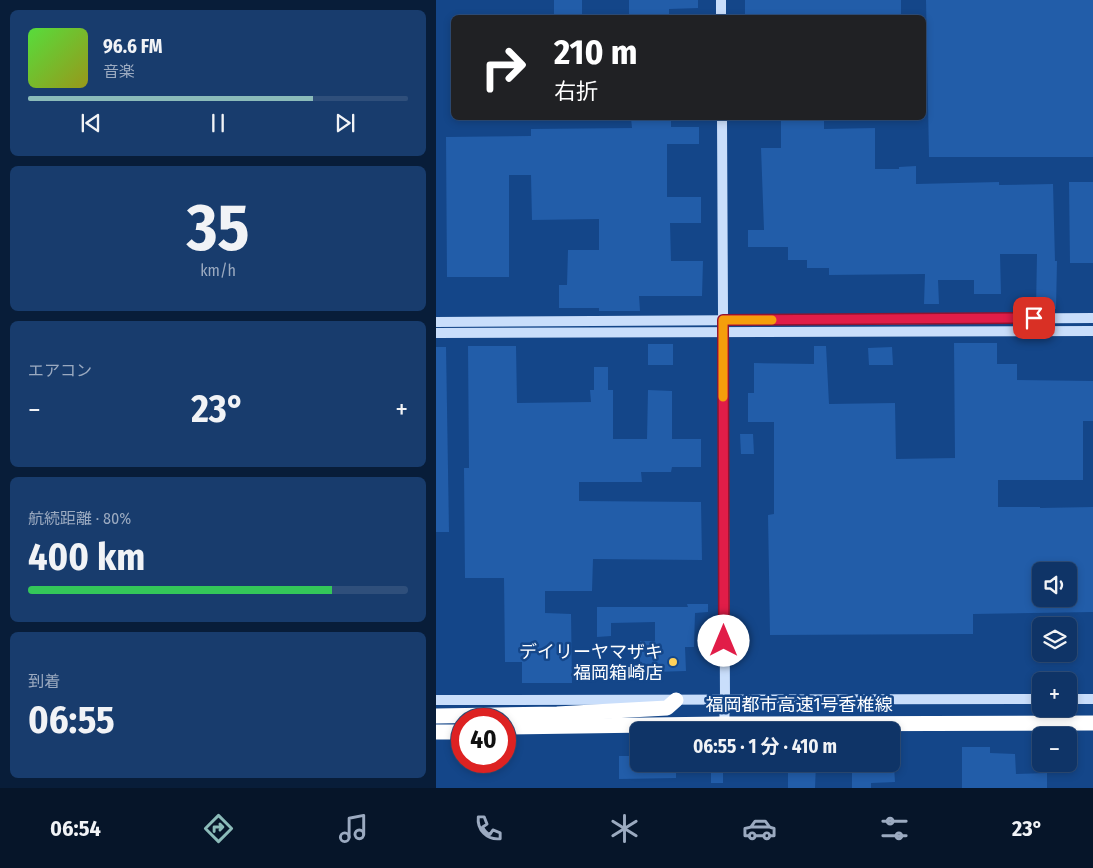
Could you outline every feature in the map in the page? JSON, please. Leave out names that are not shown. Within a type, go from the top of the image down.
[{"type":"highway","points":[[436,716],[493,716],[667,708],[676,700]]},
{"type":"highway","name":"福岡都市高速1号香椎線","points":[[516,727],[720,724],[1093,726]]},
{"type":"highway","name":"福岡都市高速1号香椎線","points":[[516,731],[764,727],[1093,726]]},
{"type":"highway","points":[[436,727],[451,727]]},
{"type":"highway","points":[[436,732],[451,732]]},
{"type":"street","points":[[721,0],[721,15]]},
{"type":"street","points":[[722,120],[724,722]]},
{"type":"street","points":[[436,322],[1093,318]]},
{"type":"street","points":[[436,333],[1093,331]]},
{"type":"street","points":[[436,700],[1032,699]]},
{"type":"street","points":[[1077,699],[1093,699]]},
{"type":"street","points":[[900,729],[1093,726]]},
{"type":"street","points":[[516,731],[630,731]]},
{"type":"building","points":[[554,0],[582,0],[582,15],[554,15]]},
{"type":"building","points":[[629,0],[698,0],[698,8],[669,9],[669,15],[629,15]]},
{"type":"building","points":[[745,0],[901,0],[901,15],[745,15]]},
{"type":"building","points":[[926,0],[1093,0],[1093,157],[929,157]]},
{"type":"building","points":[[631,120],[671,120],[671,127],[699,127],[699,144],[667,144],[667,197],[701,197],[701,223],[670,223],[671,261],[703,261],[702,296],[639,296],[640,311],[599,311],[599,308],[559,308],[559,285],[567,285],[568,250],[599,250],[599,219],[532,220],[531,175],[509,175],[509,277],[447,277],[446,137],[531,136],[531,129],[632,128]]},
{"type":"building","points":[[781,120],[824,120],[824,129],[875,128],[875,169],[899,169],[899,167],[916,166],[916,184],[999,182],[999,185],[1053,184],[1055,261],[1057,261],[1056,309],[1036,309],[1037,254],[1000,254],[1001,294],[974,294],[974,280],[938,280],[939,304],[924,304],[925,274],[829,275],[829,268],[807,268],[807,260],[788,260],[788,247],[748,247],[748,230],[764,230],[761,148],[781,148]]},
{"type":"building","points":[[1069,182],[1093,182],[1093,263],[1070,263]]},
{"type":"building","points":[[954,343],[997,343],[997,364],[1017,364],[1017,380],[1093,381],[1093,421],[1083,421],[1083,480],[998,480],[998,507],[1093,507],[1093,612],[973,614],[973,634],[770,635],[768,515],[774,514],[774,422],[748,422],[748,393],[754,393],[754,363],[814,364],[814,346],[826,346],[829,404],[895,403],[896,459],[955,458]]},
{"type":"building","points":[[648,344],[673,344],[673,365],[648,365]]},
{"type":"building","points":[[468,346],[516,346],[517,403],[591,402],[590,390],[594,390],[594,367],[608,367],[608,390],[613,390],[613,439],[647,439],[648,390],[672,391],[672,439],[701,439],[701,467],[672,467],[671,472],[641,472],[642,482],[579,482],[579,501],[701,502],[702,560],[593,559],[592,591],[545,591],[545,613],[571,614],[572,683],[522,683],[522,662],[505,662],[504,578],[465,578],[464,468],[469,468]]},
{"type":"building","points":[[436,347],[446,347],[449,532],[436,532]]},
{"type":"building","points":[[892,347],[893,365],[869,365],[868,348]]},
{"type":"building","points":[[740,434],[753,434],[754,454],[741,454]]},
{"type":"building","points":[[687,604],[708,604],[708,612],[695,613],[694,647],[685,647],[686,671],[652,672],[652,678],[640,678],[640,641],[655,641],[655,622],[611,623],[611,636],[597,637],[597,607],[688,607]]},
{"type":"building","points":[[962,747],[990,747],[990,753],[1015,754],[1016,774],[1047,773],[1047,788],[962,788]]},
{"type":"building","points":[[619,756],[630,756],[630,772],[676,772],[676,778],[619,779]]},
{"type":"building","points":[[711,772],[723,772],[723,783],[711,783]]},
{"type":"building","points":[[788,772],[816,772],[815,788],[788,788]]},
{"type":"building","points":[[852,772],[894,772],[895,782],[871,783],[871,788],[852,788]]},
{"type":"slow traffic","points":[[723,397],[723,320],[772,320]]},
{"type":"place","name":"デイリーヤマザキ 福岡箱崎店","points":[[673,662]]},
{"type":"route","points":[[724,641],[723,320],[1034,318]]}]
